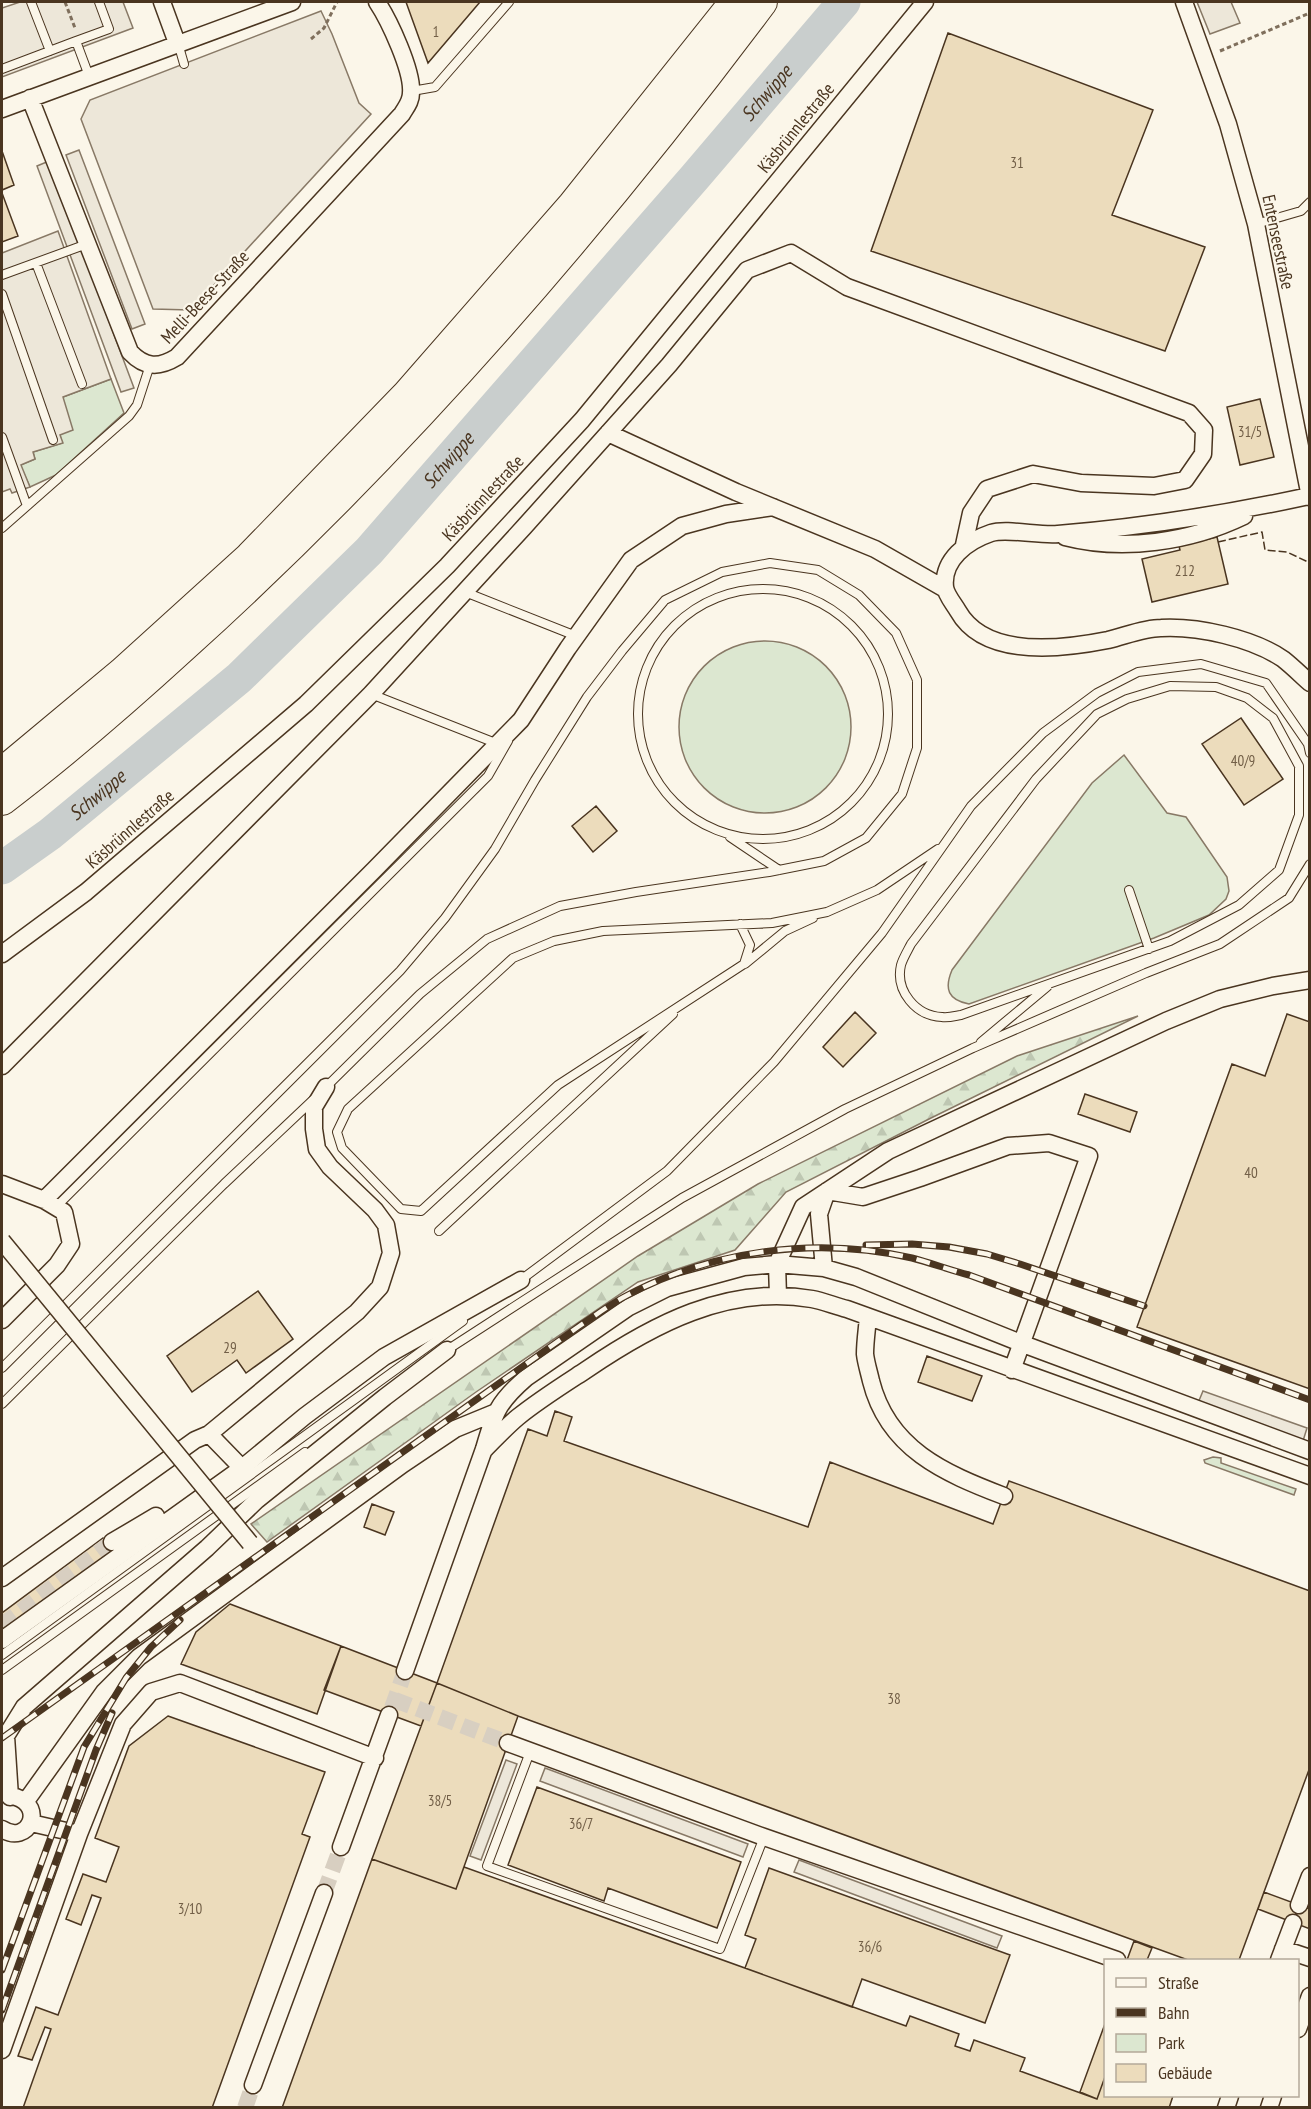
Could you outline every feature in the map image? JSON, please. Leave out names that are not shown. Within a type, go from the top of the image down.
[{"type":"highway","points":[[2,773],[122,674],[243,564],[406,396],[573,205],[735,2]]},
{"type":"highway","points":[[2,800],[141,686],[255,581],[399,436],[562,254],[762,2]]},
{"type":"street","points":[[162,2],[177,43]]},
{"type":"street","points":[[2,109],[292,2]]},
{"type":"street","points":[[376,2],[386,15],[395,36],[410,78],[412,91]]},
{"type":"street","name":"Käsbrünnlestraße","points":[[2,954],[86,892],[306,704],[447,566],[582,420],[925,2]]},
{"type":"street","name":"Entenseestraße","points":[[1184,2],[1228,124],[1256,224],[1305,497]]},
{"type":"street","name":"Melli-Beese-Straße","points":[[150,365],[166,364],[177,357],[402,114],[410,102],[412,91]]},
{"type":"street","points":[[30,98],[129,352],[139,362],[150,365]]},
{"type":"street","points":[[2,1066],[371,694],[669,365],[747,270],[791,253],[847,287],[1189,413],[1204,430],[1203,454],[1185,480],[1154,486],[1081,483],[1033,474],[987,489],[971,513],[964,545],[947,568],[945,589]]},
{"type":"street","points":[[608,433],[773,507],[875,549],[945,589],[963,620],[983,635],[1018,647],[1058,647],[1107,640],[1160,628],[1207,631],[1238,638],[1282,659],[1310,683]]},
{"type":"street","points":[[964,545],[993,532],[1055,535],[1089,543],[1147,543],[1219,528],[1263,506],[1305,497]]},
{"type":"street","points":[[51,1203],[521,720],[576,636],[631,560],[682,526],[726,514],[773,507]]},
{"type":"street","points":[[778,1296],[777,1264],[803,1207],[888,1151],[1166,1021],[1220,999],[1310,980]]},
{"type":"street","points":[[2,1578],[195,1440],[209,1434],[357,1312],[380,1287],[391,1253],[386,1225],[375,1210],[330,1167],[317,1149],[314,1107],[326,1087]]},
{"type":"street","points":[[826,1191],[864,1197],[1008,1146],[1050,1143],[1089,1156],[1012,1370]]},
{"type":"street","points":[[2,1184],[51,1203],[64,1212],[71,1244],[57,1265],[2,1320]]},
{"type":"street","points":[[824,1268],[819,1214],[826,1191]]},
{"type":"street","points":[[2,1241],[266,1563]]},
{"type":"street","points":[[405,1671],[484,1449],[494,1413],[511,1391],[526,1378],[629,1307],[666,1288],[744,1267],[777,1264],[824,1268],[856,1277],[1023,1344],[1310,1451]]},
{"type":"street","points":[[2,1640],[242,1468],[305,1416],[384,1357],[521,1280]]},
{"type":"street","points":[[484,1449],[519,1417],[617,1348],[662,1323],[706,1306],[778,1296],[812,1299],[867,1317],[1310,1476]]},
{"type":"street","points":[[867,1317],[865,1356],[876,1401],[910,1448],[934,1466],[951,1475],[1004,1496]]},
{"type":"street","points":[[13,1800],[6,1736],[24,1707],[207,1548],[258,1500],[447,1350]]},
{"type":"street","points":[[13,1800],[104,1692],[151,1647],[455,1429],[494,1413]]},
{"type":"street","points":[[209,1434],[242,1468]]},
{"type":"street","points":[[112,1542],[161,1514],[185,1507]]},
{"type":"street","points":[[2,2050],[80,1834],[123,1724],[151,1692],[180,1683],[375,1758]]},
{"type":"street","points":[[341,1848],[389,1715]]},
{"type":"street","points":[[508,1743],[765,1837],[1114,1959]]},
{"type":"street","points":[[2,1832],[15,1834],[27,1829],[31,1823],[32,1812],[13,1800]]},
{"type":"street","points":[[31,1823],[80,1834]]},
{"type":"street","points":[[1303,1899],[1310,1876]]},
{"type":"street","points":[[253,2085],[324,1893]]},
{"type":"street","points":[[1293,1923],[1281,1955],[1310,1958]]},
{"type":"street","points":[[1299,2026],[1310,1996]]},
{"type":"lane","points":[[31,2],[50,51]]},
{"type":"lane","points":[[2,69],[109,29],[99,2]]},
{"type":"lane","points":[[412,91],[435,87],[509,2]]},
{"type":"lane","points":[[78,41],[89,76]]},
{"type":"lane","points":[[177,43],[184,64]]},
{"type":"lane","points":[[1256,224],[1301,211],[1310,202]]},
{"type":"lane","points":[[2,275],[87,244]]},
{"type":"lane","points":[[36,263],[82,384]]},
{"type":"lane","points":[[2,294],[53,440]]},
{"type":"lane","points":[[2,528],[129,416],[138,405],[150,365]]},
{"type":"lane","points":[[2,437],[27,506]]},
{"type":"lane","points":[[2,1368],[400,971],[445,918],[495,849],[587,697],[665,600],[722,572],[770,563],[818,570],[859,595],[896,633],[917,680],[917,748],[902,794],[866,838],[824,861],[560,906],[487,939],[420,994],[2,1404]]},
{"type":"lane","points":[[727,835],[769,840],[811,831],[847,808],[860,792],[873,775],[888,735],[887,692],[873,652],[846,619],[810,597],[770,588],[730,592],[693,609],[663,637],[643,672],[636,712],[642,753],[661,789],[690,817],[727,835],[779,870]]},
{"type":"lane","points":[[465,592],[576,636]]},
{"type":"lane","points":[[2,1655],[521,1280],[666,1171],[774,1062],[882,933],[971,806],[1043,733],[1097,693],[1138,672],[1201,664],[1266,683],[1308,744],[1310,753]]},
{"type":"lane","points":[[1170,686],[1216,687],[1247,698],[1273,718],[1299,766],[1299,815],[1279,870],[1239,905],[1180,936],[1052,983],[961,1015],[942,1017],[922,1012],[906,998],[901,983],[901,966],[911,944],[1036,779],[1097,714],[1127,699],[1170,686]]},
{"type":"lane","points":[[371,694],[498,744]]},
{"type":"lane","points":[[51,1203],[488,776],[521,720]]},
{"type":"lane","points":[[827,912],[772,923],[603,931],[554,941],[513,958],[348,1109],[337,1132],[342,1148],[401,1209],[421,1211],[558,1085],[744,964],[785,931],[877,890],[943,846]]},
{"type":"lane","points":[[2,1670],[447,1350],[682,1198],[845,1109],[973,1048],[1146,973],[1220,944],[1289,898],[1310,864]]},
{"type":"lane","points":[[1129,890],[1149,948]]},
{"type":"lane","points":[[740,924],[750,945],[744,964]]},
{"type":"lane","points":[[973,1048],[1052,983]]},
{"type":"lane","points":[[439,1231],[696,994]]},
{"type":"lane","points":[[530,1752],[487,1866],[720,1949],[765,1837]]},
{"type":"path","points":[[65,2],[78,41]]},
{"type":"path","points":[[311,39],[324,28],[337,2]]},
{"type":"path","points":[[1204,57],[1310,13]]},
{"type":"green space","points":[[111,379],[124,413],[56,475],[30,487],[20,465],[35,459],[33,452],[62,443],[60,435],[63,397]]},
{"type":"green space","points":[[765,641],[798,647],[813,655],[826,666],[837,679],[845,694],[851,727],[845,760],[837,775],[826,788],[813,799],[798,807],[765,813],[732,807],[717,799],[704,788],[693,775],[685,760],[679,727],[685,694],[693,679],[704,666],[717,655],[732,647]]},
{"type":"green space","points":[[1124,755],[1167,813],[1186,817],[1227,877],[1229,891],[1226,899],[1209,915],[1154,938],[969,1004],[956,1000],[948,988],[952,970],[1092,783]]},
{"type":"green space","points":[[1138,1016],[786,1192],[735,1250],[638,1282],[476,1392],[267,1542],[251,1524],[638,1256],[758,1184],[1017,1056]]},
{"type":"green space","points":[[1213,1457],[1221,1458],[1221,1463],[1296,1489],[1294,1495],[1205,1463],[1204,1460]]},
{"type":"shaded area","points":[[20,2],[123,2],[133,28],[2,77],[2,8]]},
{"type":"shaded area","points":[[1197,2],[1231,2],[1240,23],[1210,34]]},
{"type":"shaded area","points":[[321,11],[359,103],[371,114],[191,310],[153,309],[81,119],[90,100]]},
{"type":"shaded area","points":[[79,150],[145,324],[132,329],[66,155]]},
{"type":"shaded area","points":[[49,161],[134,388],[121,392],[37,166]]},
{"type":"shaded area","points":[[58,231],[111,379],[63,397],[73,430],[60,435],[63,443],[33,452],[35,459],[21,465],[30,487],[12,493],[10,489],[2,492],[2,253]]},
{"type":"shaded area","points":[[1203,1391],[1307,1428],[1303,1441],[1198,1403]]},
{"type":"shaded area","points":[[506,1760],[517,1764],[481,1860],[470,1856]]},
{"type":"shaded area","points":[[545,1768],[748,1844],[743,1857],[540,1781]]},
{"type":"shaded area","points":[[799,1860],[1002,1936],[997,1948],[794,1872]]},
{"type":"building","points":[[406,2],[480,2],[428,63]]},
{"type":"building","points":[[948,33],[1153,110],[1112,215],[1205,247],[1165,351],[871,251]]},
{"type":"building","points":[[2,151],[14,185],[2,190]]},
{"type":"building","points":[[2,193],[18,236],[2,242]]},
{"type":"building","points":[[1260,399],[1274,457],[1240,465],[1227,407]]},
{"type":"building","points":[[1217,537],[1228,584],[1152,602],[1142,559],[1180,550],[1179,546]]},
{"type":"building","points":[[1241,718],[1283,779],[1244,805],[1202,744]]},
{"type":"building","points":[[596,806],[617,831],[593,852],[572,826]]},
{"type":"building","points":[[855,1012],[876,1033],[843,1067],[823,1047]]},
{"type":"building","points":[[1287,1014],[1310,1022],[1310,1389],[1137,1327],[1232,1064],[1265,1076]]},
{"type":"building","points":[[1085,1094],[1137,1112],[1130,1132],[1078,1114]]},
{"type":"building","points":[[258,1291],[293,1339],[246,1373],[237,1360],[192,1392],[167,1356]]},
{"type":"building","points":[[927,1356],[982,1376],[972,1401],[918,1382]]},
{"type":"building","points":[[555,1411],[572,1417],[564,1441],[808,1527],[830,1462],[993,1524],[1009,1481],[1310,1591],[1310,1767],[1239,1959],[1185,1959],[518,1716],[437,1683],[528,1429],[547,1436]]},
{"type":"building","points":[[372,1504],[394,1512],[385,1535],[364,1527]]},
{"type":"building","points":[[103,1538],[114,1552],[2,1634],[2,1613]]},
{"type":"building","points":[[230,1604],[341,1646],[317,1714],[181,1664],[196,1632]]},
{"type":"building","points":[[341,1646],[437,1683],[421,1726],[324,1690]]},
{"type":"building","points":[[437,1683],[518,1716],[456,1889],[372,1859]]},
{"type":"building","points":[[168,1716],[325,1772],[302,1834],[310,1837],[212,2108],[23,2108],[51,2029],[45,2027],[32,2060],[18,2056],[36,2007],[58,2015],[101,1898],[92,1895],[81,1925],[66,1919],[83,1874],[106,1882],[119,1847],[95,1838],[129,1746]]},
{"type":"building","points":[[537,1787],[741,1862],[717,1928],[608,1888],[604,1901],[508,1865]]},
{"type":"building","points":[[372,1859],[456,1889],[464,1867],[906,2026],[910,2016],[959,2034],[955,2046],[970,2051],[974,2040],[1025,2058],[1020,2071],[1097,2099],[1104,2080],[1104,2097],[1173,2097],[1169,2108],[282,2108]]},
{"type":"building","points":[[769,1868],[1010,1955],[985,2023],[862,1979],[852,2007],[745,1968],[756,1939],[745,1935]]},
{"type":"building","points":[[1264,1892],[1310,1909],[1310,1929],[1258,1909]]},
{"type":"building","points":[[1134,1941],[1152,1948],[1147,1959],[1127,1959]]},
{"type":"building","points":[[1104,2026],[1104,2080],[1097,2099],[1080,2092]]},
{"type":"waterway","name":"Schwippe","points":[[2,868],[50,834],[239,678],[369,551],[695,177],[844,2]]},
{"type":"tunnel","points":[[2,1625],[112,1542]]},
{"type":"tunnel","points":[[392,1708],[405,1671]]},
{"type":"tunnel","points":[[395,1700],[508,1743]]},
{"type":"tunnel","points":[[324,1893],[341,1847]]},
{"type":"tunnel","points":[[245,2108],[253,2085]]},
{"type":"railway","points":[[866,1245],[912,1244],[949,1247],[987,1254],[1144,1306]]},
{"type":"railway","points":[[2,1738],[606,1308],[657,1281],[728,1258],[802,1248],[876,1251],[912,1258],[969,1275],[1310,1400]]},
{"type":"railway","points":[[2,1970],[84,1747],[126,1678],[151,1647],[180,1620]]},
{"type":"railway","points":[[2,2010],[96,1750],[112,1713]]},
{"type":"fence","points":[[1218,542],[1262,532],[1265,550],[1287,552],[1310,563]]}]
